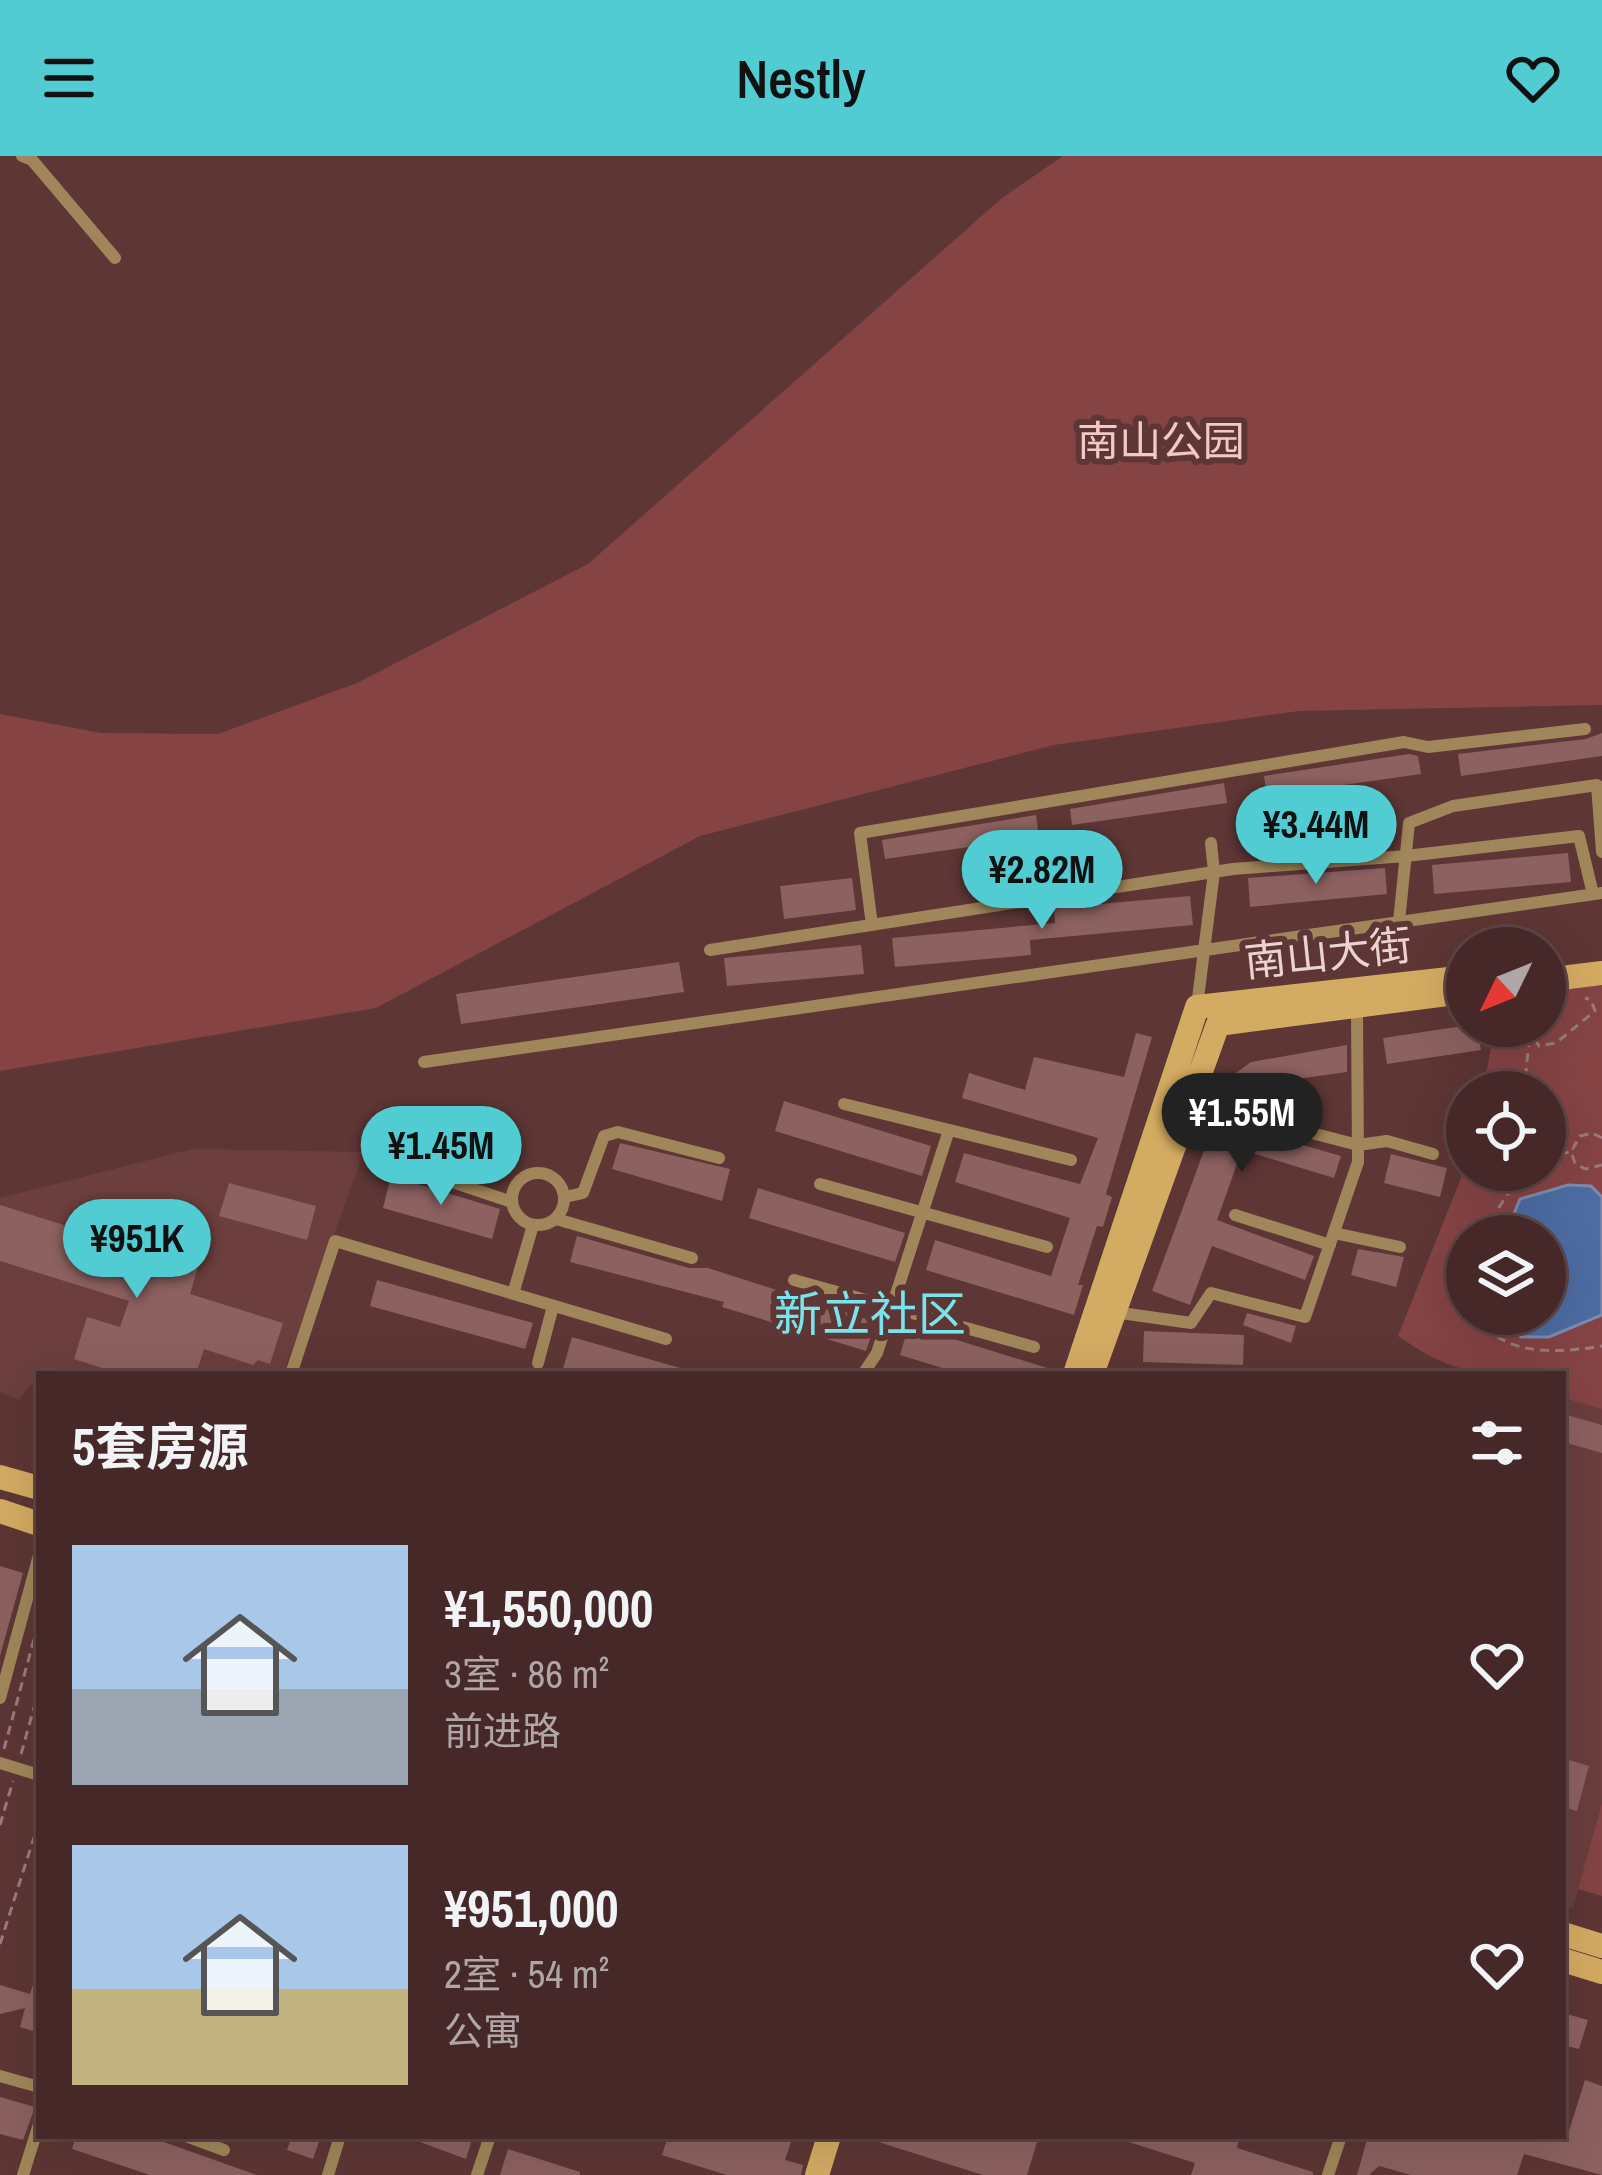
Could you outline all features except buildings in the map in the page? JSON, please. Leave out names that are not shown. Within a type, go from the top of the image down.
[{"type":"street","points":[[33,157],[115,258]]},
{"type":"street","points":[[872,925],[860,833],[1404,742],[1429,747],[1586,729]]},
{"type":"street","points":[[1399,922],[1409,823],[1454,806],[1597,785],[1602,852]]},
{"type":"street","points":[[424,1062],[1598,893],[1579,836],[1214,872],[710,950]]},
{"type":"street","points":[[1076,1371],[1197,1007],[1214,872],[1211,843]]},
{"type":"street","points":[[1566,966],[1602,962]]},
{"type":"street","points":[[1566,978],[1602,974]]},
{"type":"street","name":"南山大街","points":[[1197,1007],[1446,979]]},
{"type":"street","name":"南山大街","points":[[1114,1312],[1218,1024],[1446,994]]},
{"type":"street","points":[[1093,1371],[1114,1312],[1191,1323],[1211,1293],[1305,1317],[1358,1162],[1358,1009]]},
{"type":"street","points":[[844,1104],[1071,1160]]},
{"type":"street","points":[[1274,1123],[1358,1145],[1387,1141],[1433,1154]]},
{"type":"street","points":[[865,1371],[877,1353],[949,1130]]},
{"type":"street","points":[[565,1197],[583,1193],[604,1136],[618,1132],[719,1158]]},
{"type":"street","points":[[402,1165],[512,1202]]},
{"type":"street","points":[[556,1219],[565,1197],[556,1178],[536,1172],[518,1182],[512,1202],[516,1213],[533,1225],[556,1219],[692,1258]]},
{"type":"street","points":[[820,1184],[1047,1247]]},
{"type":"street","points":[[1235,1215],[1332,1239],[1400,1247]]},
{"type":"street","points":[[513,1294],[533,1225]]},
{"type":"street","points":[[292,1371],[335,1241],[666,1339]]},
{"type":"street","points":[[794,1280],[1034,1347]]},
{"type":"street","points":[[538,1363],[553,1306]]},
{"type":"street","points":[[0,1477],[36,1487]]},
{"type":"street","points":[[0,1511],[36,1523]]},
{"type":"street","points":[[0,1698],[36,1566]]},
{"type":"street","points":[[0,1763],[36,1774]]},
{"type":"street","points":[[1566,1935],[1602,1946]]},
{"type":"street","points":[[1566,1961],[1602,1972]]},
{"type":"street","points":[[0,2076],[36,2085]]},
{"type":"street","points":[[23,2175],[36,2134]]},
{"type":"street","points":[[193,2139],[224,2150]]},
{"type":"street","points":[[328,2175],[339,2139]]},
{"type":"street","points":[[477,2175],[489,2139]]},
{"type":"street","points":[[817,2175],[829,2139]]},
{"type":"street","points":[[832,2175],[843,2139]]},
{"type":"street","points":[[1328,2175],[1340,2139]]},
{"type":"path","points":[[1576,995],[1591,1000],[1594,1011]]},
{"type":"path","points":[[1566,1035],[1594,1011],[1602,1012]]},
{"type":"path","points":[[1571,1152],[1580,1136],[1592,1133],[1602,1138]]},
{"type":"path","points":[[1566,1153],[1571,1152]]},
{"type":"path","points":[[1571,1152],[1580,1167],[1602,1166]]},
{"type":"path","points":[[1496,1335],[1540,1349],[1602,1346]]},
{"type":"path","points":[[0,1763],[36,1632]]},
{"type":"path","points":[[0,1944],[36,1831]]},
{"type":"shaded area","points":[[192,1149],[364,1152],[284,1371],[36,1371],[19,1400],[0,1392],[0,1198]]},
{"type":"shaded area","points":[[1566,1399],[1602,1409],[1602,1803],[1573,1908],[1566,1906]]},
{"type":"green space","name":"南山公园","points":[[1063,156],[1602,156],[1602,705],[1299,711],[1054,745],[700,836],[376,1008],[0,1071],[0,714],[101,733],[218,734],[357,683],[588,564],[1002,198]]},
{"type":"green space","points":[[1602,985],[1602,1409],[1566,1399],[1566,1371],[1472,1371],[1440,1361],[1398,1336],[1446,1216],[1446,1335],[1566,1335],[1566,1215],[1446,1215],[1456,1191],[1566,1191],[1566,1071],[1487,1071],[1491,1047],[1566,1047],[1566,988]]},
{"type":"green space","points":[[1602,1803],[1602,1896],[1578,1889]]},
{"type":"water","points":[[1566,1186],[1591,1186],[1602,1197],[1602,1315],[1566,1330],[1566,1215],[1514,1215],[1520,1199],[1566,1191]]},
{"type":"district","name":"新立社区","points":[[870,1313]]}]
